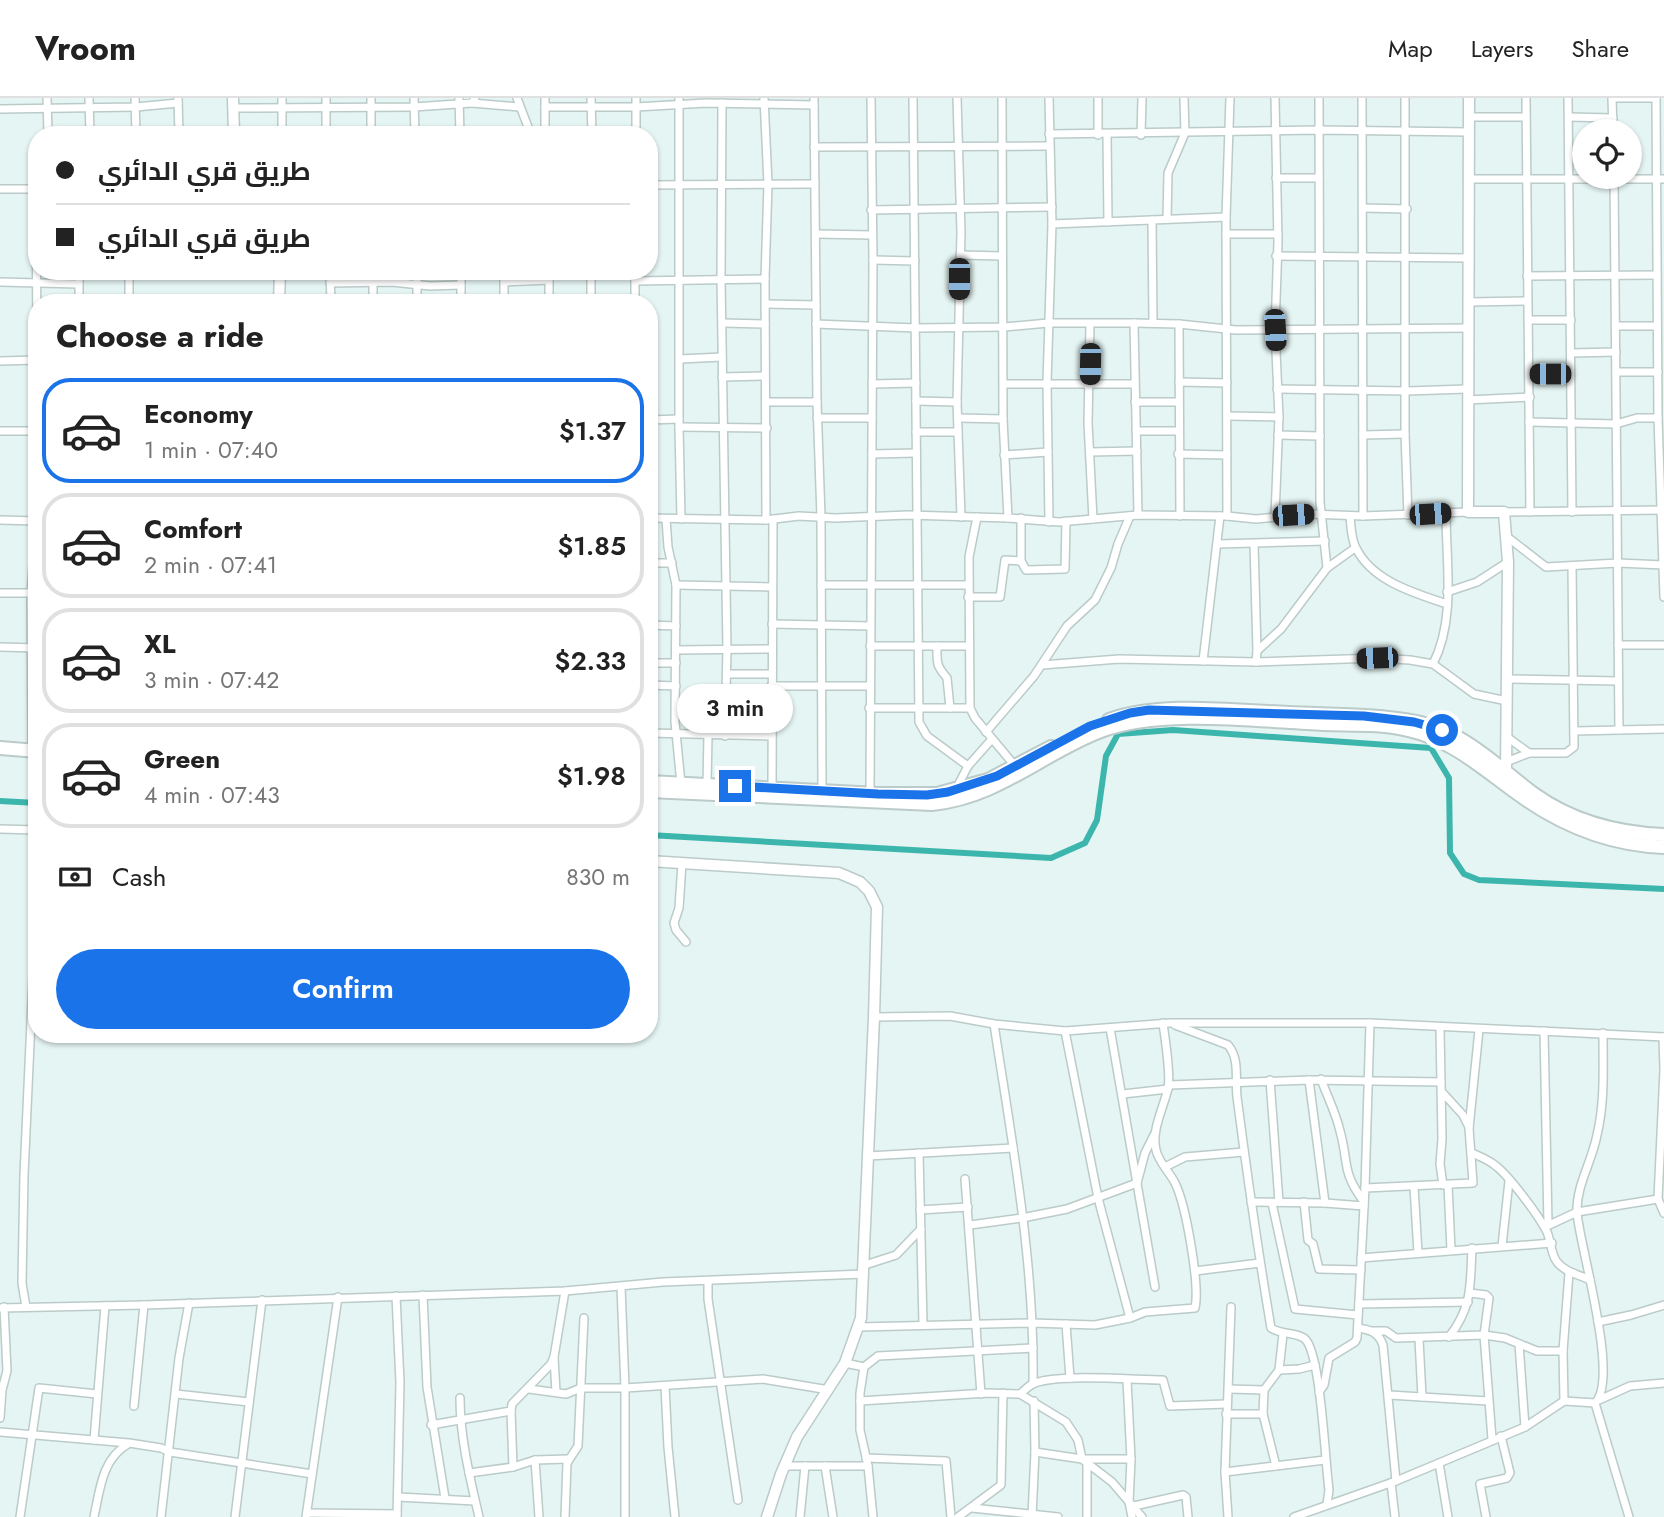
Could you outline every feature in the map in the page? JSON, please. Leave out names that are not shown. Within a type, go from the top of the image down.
[{"type":"highway","points":[[658,783],[927,795],[988,780],[1090,726],[1130,713],[1164,709],[1364,716],[1414,722],[1457,737],[1506,767],[1534,794],[1581,820],[1623,832],[1664,835]]},
{"type":"highway","points":[[658,791],[932,804],[957,801],[990,790],[1087,736],[1120,724],[1142,720],[1183,718],[1385,726],[1432,736],[1451,745],[1522,797],[1573,826],[1616,841],[1664,847]]},
{"type":"highway","points":[[0,748],[28,750]]},
{"type":"street","points":[[47,98],[48,126]]},
{"type":"street","points":[[89,98],[90,126]]},
{"type":"street","points":[[135,98],[136,126]]},
{"type":"street","points":[[282,98],[282,126]]},
{"type":"street","points":[[326,98],[326,126]]},
{"type":"street","points":[[371,98],[372,126]]},
{"type":"street","points":[[414,98],[415,126]]},
{"type":"street","points":[[517,98],[527,126]]},
{"type":"street","points":[[591,98],[592,126]]},
{"type":"street","points":[[636,98],[636,126]]},
{"type":"street","points":[[870,793],[873,260],[871,98]]},
{"type":"street","points":[[912,98],[919,722],[927,736],[968,766]]},
{"type":"street","points":[[957,98],[960,208],[957,402],[961,517]]},
{"type":"street","points":[[1002,98],[1003,419],[1007,517]]},
{"type":"street","points":[[1049,98],[1052,207],[1047,383],[1049,522]]},
{"type":"street","points":[[1098,98],[1098,135]]},
{"type":"street","points":[[1141,135],[1142,98]]},
{"type":"street","points":[[1167,219],[1168,173],[1185,133],[1185,98]]},
{"type":"street","points":[[1203,661],[1217,544],[1223,516],[1227,455],[1226,217],[1230,98]]},
{"type":"street","points":[[1275,98],[1278,233],[1275,330],[1279,417],[1276,516]]},
{"type":"street","points":[[1319,98],[1318,330],[1322,514],[1327,568]]},
{"type":"street","points":[[1363,98],[1363,516]]},
{"type":"street","points":[[1405,98],[1405,434],[1408,515]]},
{"type":"street","points":[[1468,512],[1469,98]]},
{"type":"street","points":[[1527,98],[1530,512]]},
{"type":"street","points":[[1568,98],[1572,512]]},
{"type":"street","points":[[1569,117],[1613,118],[1612,98],[1656,98],[1660,118],[1657,275],[1661,300],[1657,326],[1661,395],[1658,418],[1664,597]]},
{"type":"street","points":[[234,126],[234,103],[282,108],[414,107],[473,100],[520,107]]},
{"type":"street","points":[[0,109],[136,107],[178,101],[179,126]]},
{"type":"street","points":[[460,101],[460,126]]},
{"type":"street","points":[[545,126],[545,102],[592,108],[679,102],[814,102],[817,418],[821,517],[822,791]]},
{"type":"street","points":[[679,102],[681,519]]},
{"type":"street","points":[[764,102],[768,184],[765,376],[772,587],[772,788]]},
{"type":"street","points":[[722,103],[721,279],[727,649],[725,736]]},
{"type":"street","points":[[1469,117],[1526,117]]},
{"type":"street","points":[[1049,134],[1141,135],[1319,130],[1469,132]]},
{"type":"street","points":[[1107,135],[1108,222]]},
{"type":"street","points":[[814,147],[1049,146]]},
{"type":"street","points":[[1276,178],[1319,178]]},
{"type":"street","points":[[1470,179],[1570,180]]},
{"type":"street","points":[[1642,179],[1660,179]]},
{"type":"street","points":[[658,185],[815,184]]},
{"type":"street","points":[[0,189],[28,189]]},
{"type":"street","points":[[1614,189],[1619,730]]},
{"type":"street","points":[[871,210],[1052,207]]},
{"type":"street","points":[[1363,208],[1406,209]]},
{"type":"street","points":[[1052,224],[1226,217]]},
{"type":"street","points":[[1152,220],[1153,323]]},
{"type":"street","points":[[1226,233],[1278,233]]},
{"type":"street","points":[[816,234],[872,235]]},
{"type":"street","points":[[960,255],[1002,256]]},
{"type":"street","points":[[1276,256],[1469,258]]},
{"type":"street","points":[[873,260],[915,261]]},
{"type":"street","points":[[1527,276],[1657,275]]},
{"type":"street","points":[[635,294],[635,281],[765,279]]},
{"type":"street","points":[[36,280],[36,294]]},
{"type":"street","points":[[79,280],[79,294]]},
{"type":"street","points":[[461,280],[461,294]]},
{"type":"street","points":[[504,294],[504,282],[549,280],[549,294]]},
{"type":"street","points":[[0,282],[79,284]]},
{"type":"street","points":[[373,282],[373,294]]},
{"type":"street","points":[[331,294],[330,283],[461,285]]},
{"type":"street","points":[[416,283],[417,294]]},
{"type":"street","points":[[1469,302],[1527,301]]},
{"type":"street","points":[[765,304],[816,305]]},
{"type":"street","points":[[1528,320],[1571,320]]},
{"type":"street","points":[[723,323],[765,324]]},
{"type":"street","points":[[816,324],[915,328],[1004,327],[1048,323],[1153,323],[1275,330],[1469,328]]},
{"type":"street","points":[[986,732],[1042,665],[1067,626],[1098,596],[1134,516],[1137,451],[1134,323]]},
{"type":"street","points":[[1090,324],[1088,423],[1093,519]]},
{"type":"street","points":[[1179,324],[1180,516]]},
{"type":"street","points":[[1616,326],[1657,326]]},
{"type":"street","points":[[1571,353],[1616,352]]},
{"type":"street","points":[[680,359],[722,357]]},
{"type":"street","points":[[0,361],[28,360]]},
{"type":"street","points":[[1616,372],[1658,372]]},
{"type":"street","points":[[1529,374],[1570,375]]},
{"type":"street","points":[[722,377],[765,376]]},
{"type":"street","points":[[1179,382],[1227,383]]},
{"type":"street","points":[[872,384],[916,383]]},
{"type":"street","points":[[1004,384],[1134,384]]},
{"type":"street","points":[[1277,389],[1407,391],[1530,397]]},
{"type":"street","points":[[916,401],[957,402]]},
{"type":"street","points":[[766,402],[817,402]]},
{"type":"street","points":[[1135,402],[1178,402]]},
{"type":"street","points":[[1228,416],[1279,417]]},
{"type":"street","points":[[817,418],[872,418]]},
{"type":"street","points":[[958,418],[1003,419]]},
{"type":"street","points":[[1529,422],[1616,424],[1630,419],[1658,418]]},
{"type":"street","points":[[658,421],[767,428]]},
{"type":"street","points":[[1136,431],[1179,430]]},
{"type":"street","points":[[0,431],[28,431]]},
{"type":"street","points":[[916,432],[958,432]]},
{"type":"street","points":[[1363,435],[1405,434]]},
{"type":"street","points":[[1278,435],[1320,436]]},
{"type":"street","points":[[1090,452],[1137,451]]},
{"type":"street","points":[[1004,455],[1048,452]]},
{"type":"street","points":[[872,454],[916,453]]},
{"type":"street","points":[[1178,454],[1227,455]]},
{"type":"street","points":[[658,519],[725,520],[799,516],[917,516],[1007,517],[1049,522],[1134,516],[1223,516],[1256,519],[1322,514],[1363,516],[1663,510]]},
{"type":"street","points":[[1504,512],[1508,562],[1506,767]]},
{"type":"street","points":[[1433,664],[1445,635],[1446,513]]},
{"type":"street","points":[[1350,516],[1355,548],[1377,574],[1425,597],[1447,604]]},
{"type":"street","points":[[977,517],[969,556],[970,708],[1015,766]]},
{"type":"street","points":[[1021,518],[1021,561],[1026,570],[1065,569],[1066,521]]},
{"type":"street","points":[[666,519],[676,585],[676,734],[681,784]]},
{"type":"street","points":[[0,520],[28,521]]},
{"type":"street","points":[[1506,536],[1546,567],[1663,565]]},
{"type":"street","points":[[1217,544],[1325,541]]},
{"type":"street","points":[[1254,544],[1256,662]]},
{"type":"street","points":[[1257,651],[1281,629],[1327,568],[1355,548]]},
{"type":"street","points":[[968,597],[1000,597],[1005,560],[1021,561]]},
{"type":"street","points":[[1447,592],[1477,582],[1508,562]]},
{"type":"street","points":[[658,563],[671,564]]},
{"type":"street","points":[[1506,767],[1529,753],[1570,751],[1574,747],[1572,566]]},
{"type":"street","points":[[676,585],[772,587]]},
{"type":"street","points":[[821,585],[968,585]]},
{"type":"street","points":[[0,593],[28,593]]},
{"type":"street","points":[[772,624],[870,626]]},
{"type":"street","points":[[658,625],[676,626]]},
{"type":"street","points":[[1618,645],[1664,645]]},
{"type":"street","points":[[870,646],[968,646]]},
{"type":"street","points":[[937,646],[937,664],[947,678],[950,708]]},
{"type":"street","points":[[0,647],[28,647]]},
{"type":"street","points":[[676,650],[772,649]]},
{"type":"street","points":[[1042,665],[1119,659],[1256,662],[1377,658],[1410,660],[1433,664],[1474,694],[1507,701]]},
{"type":"street","points":[[658,663],[676,663]]},
{"type":"street","points":[[727,674],[772,674]]},
{"type":"street","points":[[1507,679],[1618,681]]},
{"type":"street","points":[[658,685],[676,686]]},
{"type":"street","points":[[771,686],[869,686]]},
{"type":"street","points":[[726,706],[771,707]]},
{"type":"street","points":[[869,708],[970,708]]},
{"type":"street","points":[[1575,731],[1664,729]]},
{"type":"street","points":[[658,733],[771,736]]},
{"type":"street","points":[[707,785],[708,735]]},
{"type":"street","points":[[1507,737],[1529,753]]},
{"type":"street","points":[[956,790],[968,766],[992,739]]},
{"type":"street","points":[[0,829],[28,830]]},
{"type":"street","points":[[658,862],[838,873],[860,882],[869,891],[877,908],[865,1270],[859,1327],[845,1363],[801,1432],[784,1466],[767,1517]]},
{"type":"street","points":[[682,863],[679,908],[674,923],[686,942]]},
{"type":"street","points":[[874,1017],[950,1016],[994,1024],[1065,1031],[1167,1023],[1370,1023],[1663,1037],[1658,1199],[1664,1213]]},
{"type":"street","points":[[1167,1023],[1228,1045],[1233,1052],[1244,1152],[1271,1328],[1307,1341],[1315,1365],[1329,1490],[1327,1504]]},
{"type":"street","points":[[1137,1183],[1169,1087],[1167,1023]]},
{"type":"street","points":[[1319,1392],[1324,1385],[1329,1358],[1355,1342],[1358,1328],[1370,1023]]},
{"type":"street","points":[[994,1024],[1022,1218],[1034,1348],[1033,1384]]},
{"type":"street","points":[[1110,1028],[1155,1287]]},
{"type":"street","points":[[1440,1028],[1440,1164],[1446,1185],[1451,1250]]},
{"type":"street","points":[[1365,1188],[1473,1183],[1469,1128],[1479,1030]]},
{"type":"street","points":[[1065,1031],[1098,1198],[1130,1318]]},
{"type":"street","points":[[1544,1031],[1546,1226],[1556,1261],[1569,1273],[1590,1280]]},
{"type":"street","points":[[1603,1033],[1598,1134],[1582,1178],[1577,1212],[1603,1351],[1597,1401],[1629,1517]]},
{"type":"street","points":[[26,1307],[22,1283],[30,1043]]},
{"type":"street","points":[[1123,1094],[1235,1081],[1321,1079],[1441,1082]]},
{"type":"street","points":[[1321,1079],[1344,1145],[1346,1172],[1364,1204]]},
{"type":"street","points":[[1270,1080],[1276,1202],[1295,1309],[1358,1315]]},
{"type":"street","points":[[1309,1080],[1325,1203]]},
{"type":"street","points":[[1442,1092],[1463,1115],[1469,1128]]},
{"type":"street","points":[[859,1327],[1032,1323],[1095,1325],[1145,1312],[1195,1308],[1195,1271],[1184,1207],[1176,1184],[1156,1150],[1157,1126]]},
{"type":"street","points":[[869,1156],[1013,1148]]},
{"type":"street","points":[[1165,1167],[1185,1157],[1244,1152]]},
{"type":"street","points":[[919,1153],[923,1324]]},
{"type":"street","points":[[1472,1153],[1489,1161],[1546,1226]]},
{"type":"street","points":[[965,1179],[981,1394]]},
{"type":"street","points":[[1502,1246],[1509,1181]]},
{"type":"street","points":[[970,1225],[1022,1218],[1072,1207],[1137,1183]]},
{"type":"street","points":[[1414,1187],[1418,1253]]},
{"type":"street","points":[[1546,1226],[1577,1212],[1658,1199]]},
{"type":"street","points":[[1251,1202],[1364,1204]]},
{"type":"street","points":[[1304,1202],[1308,1240],[1313,1244],[1320,1270],[1360,1269]]},
{"type":"street","points":[[920,1210],[968,1207]]},
{"type":"street","points":[[0,1418],[2,1390],[7,1371],[2,1308],[565,1291],[865,1270],[896,1255],[921,1229]]},
{"type":"street","points":[[1361,1258],[1552,1243]]},
{"type":"street","points":[[1449,1338],[1461,1321],[1468,1302],[1472,1248]]},
{"type":"street","points":[[1195,1271],[1260,1263]]},
{"type":"street","points":[[1563,1401],[1563,1351],[1569,1273]]},
{"type":"street","points":[[708,1281],[708,1299],[738,1500]]},
{"type":"street","points":[[621,1287],[625,1388],[625,1517]]},
{"type":"street","points":[[556,1392],[554,1357],[565,1291]]},
{"type":"street","points":[[1470,1293],[1486,1295],[1489,1298],[1484,1335],[1492,1439]]},
{"type":"street","points":[[423,1295],[427,1387],[445,1498]]},
{"type":"street","points":[[338,1297],[306,1515],[397,1516],[400,1382],[396,1296]]},
{"type":"street","points":[[235,1517],[262,1300]]},
{"type":"street","points":[[1359,1304],[1468,1302]]},
{"type":"street","points":[[161,1517],[179,1358],[189,1303]]},
{"type":"street","points":[[134,1406],[144,1305]]},
{"type":"street","points":[[1598,1322],[1664,1305]]},
{"type":"street","points":[[94,1440],[105,1306]]},
{"type":"street","points":[[1228,1517],[1225,1472],[1231,1307]]},
{"type":"street","points":[[565,1517],[568,1459],[578,1446],[584,1318]]},
{"type":"street","points":[[1066,1324],[1070,1378]]},
{"type":"street","points":[[1358,1328],[1386,1331],[1396,1338],[1484,1335],[1506,1338],[1537,1351],[1563,1351]]},
{"type":"street","points":[[1373,1331],[1383,1345],[1389,1395],[1395,1517]]},
{"type":"street","points":[[1276,1466],[1263,1415],[1264,1390],[1279,1370],[1283,1334]]},
{"type":"street","points":[[1419,1339],[1422,1397]]},
{"type":"street","points":[[1519,1345],[1525,1427]]},
{"type":"street","points":[[873,1517],[867,1462],[860,1430],[864,1367],[878,1356],[1034,1348]]},
{"type":"street","points":[[513,1467],[511,1411],[516,1399],[551,1364],[554,1357]]},
{"type":"street","points":[[845,1363],[864,1367]]},
{"type":"street","points":[[1279,1370],[1315,1365]]},
{"type":"street","points":[[1020,1394],[1033,1384],[1070,1378],[1165,1380],[1170,1406],[1226,1404]]},
{"type":"street","points":[[529,1388],[573,1393],[580,1388],[763,1380],[830,1390]]},
{"type":"street","points":[[1127,1380],[1132,1517]]},
{"type":"street","points":[[1294,1517],[1393,1482],[1525,1427],[1563,1401],[1597,1401],[1630,1386],[1664,1383]]},
{"type":"street","points":[[665,1386],[675,1517]]},
{"type":"street","points":[[20,1517],[39,1388],[97,1394]]},
{"type":"street","points":[[1229,1389],[1264,1390]]},
{"type":"street","points":[[860,1401],[1003,1393],[1020,1394],[1034,1401],[1066,1422],[1073,1430],[1085,1461],[1087,1517]]},
{"type":"street","points":[[958,1517],[1000,1485],[1003,1393]]},
{"type":"street","points":[[176,1394],[250,1402]]},
{"type":"street","points":[[1389,1395],[1488,1401]]},
{"type":"street","points":[[460,1398],[460,1420],[479,1517]]},
{"type":"street","points":[[1032,1516],[1034,1401]]},
{"type":"street","points":[[432,1425],[511,1411]]},
{"type":"street","points":[[1226,1414],[1263,1415]]},
{"type":"street","points":[[0,1432],[129,1443],[312,1474]]},
{"type":"street","points":[[1486,1517],[1480,1484],[1507,1478],[1510,1473],[1501,1436]]},
{"type":"street","points":[[94,1517],[102,1477],[116,1451],[129,1443]]},
{"type":"street","points":[[1035,1451],[1085,1461],[1131,1459]]},
{"type":"street","points":[[469,1473],[513,1467],[535,1460],[568,1459]]},
{"type":"street","points":[[535,1460],[539,1517]]},
{"type":"street","points":[[1225,1472],[1325,1460]]},
{"type":"street","points":[[784,1466],[946,1461],[951,1517]]},
{"type":"street","points":[[1085,1461],[1112,1482],[1142,1517]]},
{"type":"street","points":[[1439,1463],[1448,1517]]},
{"type":"street","points":[[800,1517],[805,1466]]},
{"type":"street","points":[[825,1466],[833,1517]]},
{"type":"street","points":[[1131,1504],[1184,1495],[1188,1517]]},
{"type":"street","points":[[398,1497],[475,1501]]},
{"type":"street","points":[[971,1508],[1058,1517]]},
{"type":"waterway","points":[[658,836],[1051,858],[1085,843],[1097,820],[1106,756],[1118,734],[1173,730],[1431,748],[1449,778],[1450,853],[1464,874],[1479,880],[1664,889]]},
{"type":"waterway","points":[[0,801],[28,803]]},
{"type":"route","points":[[735,786],[878,794],[927,795],[948,792],[997,776],[1090,726],[1149,710],[1364,716],[1399,719],[1442,730]]}]
